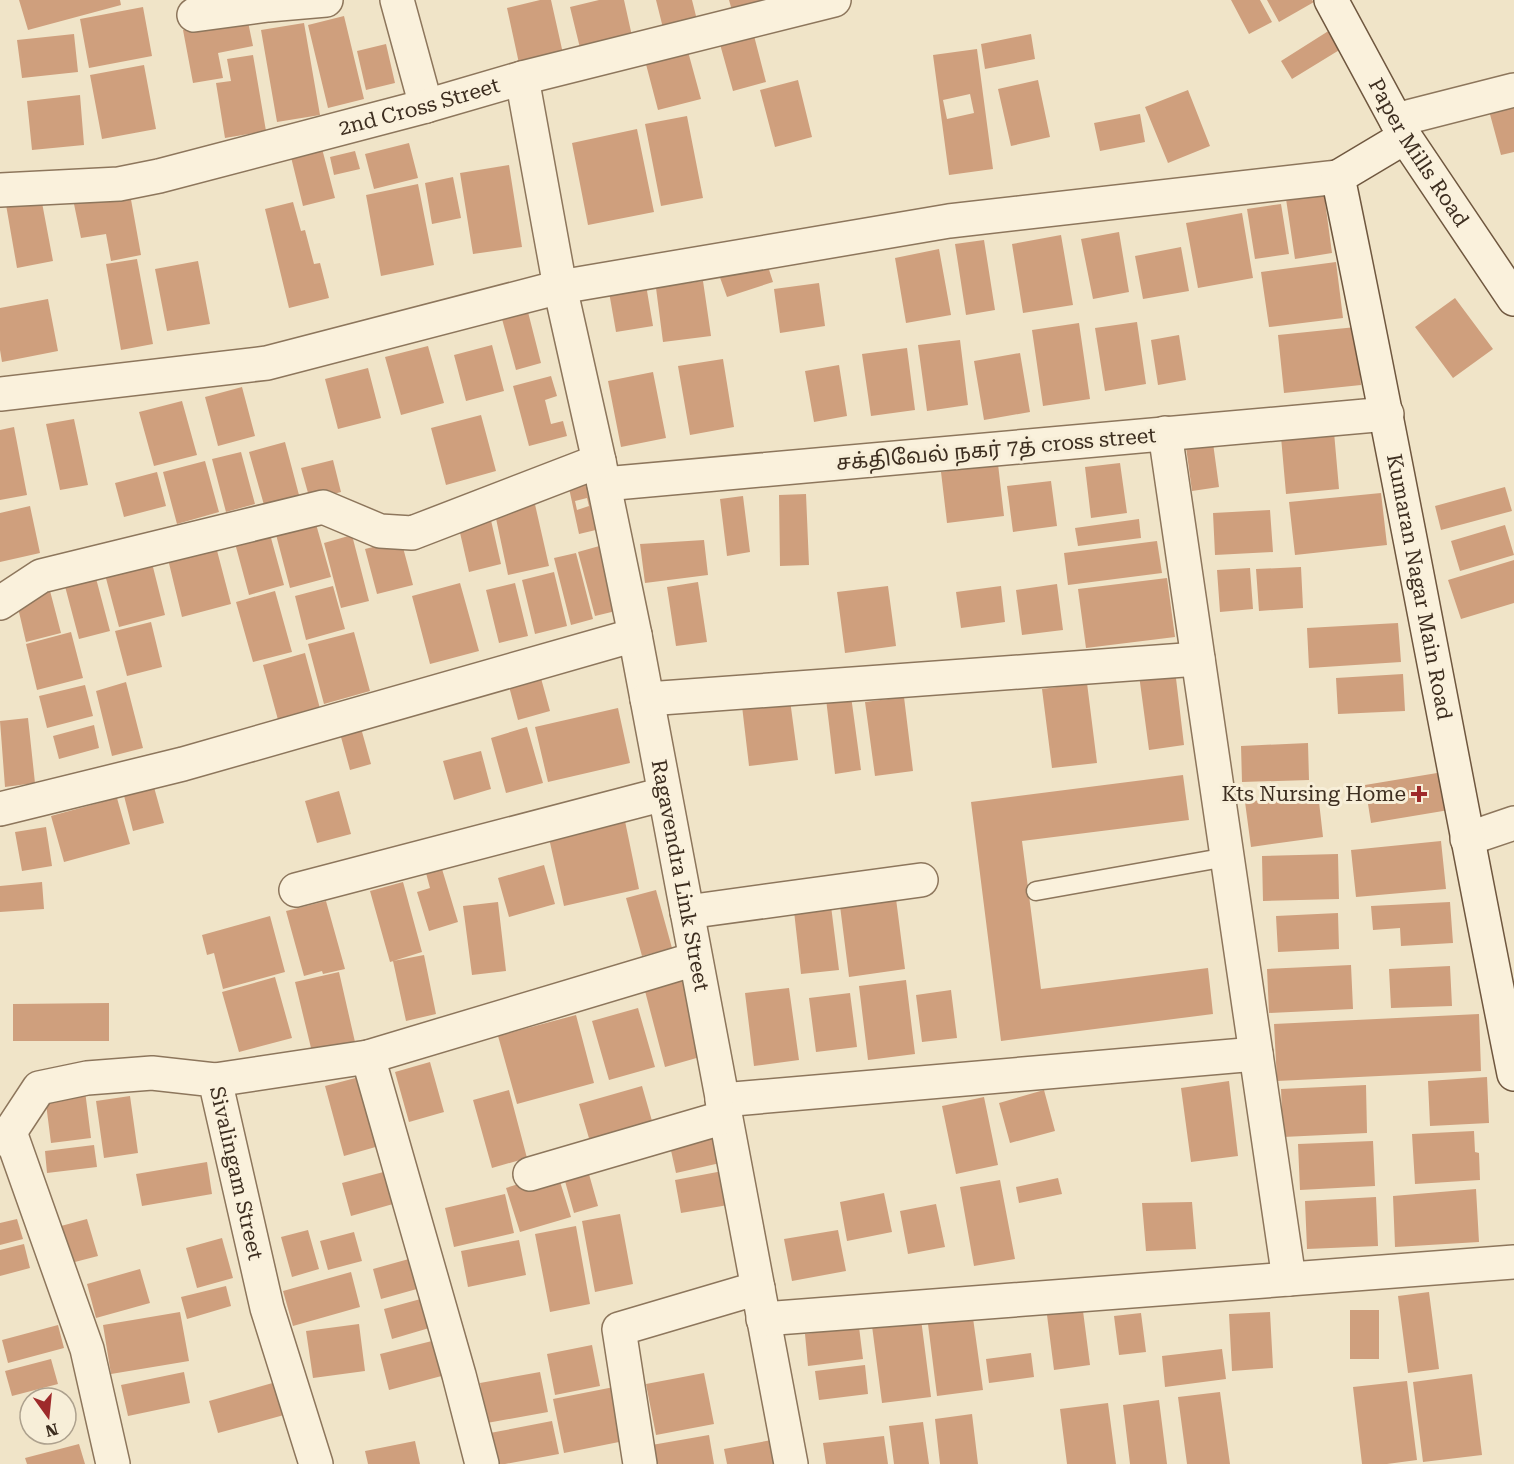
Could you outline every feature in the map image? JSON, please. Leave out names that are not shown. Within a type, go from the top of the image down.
[{"type":"street","points":[[194,15],[326,0]]},
{"type":"street","points":[[397,0],[426,106]]},
{"type":"street","name":"2nd Cross Street","points":[[0,190],[119,184],[159,176],[426,106],[522,78],[834,0]]},
{"type":"street","name":"Paper Mills Road","points":[[1331,0],[1401,128],[1514,299]]},
{"type":"street","name":"Ragavendra Link Street","points":[[522,78],[560,287],[602,473],[635,635],[791,1464]]},
{"type":"street","points":[[0,394],[267,363],[560,287],[949,221],[1338,177],[1401,128],[1514,90]]},
{"type":"street","name":"Kumaran Nagar Main Road","points":[[1338,177],[1387,414],[1514,1074]]},
{"type":"street","name":"சக்திவேல் நகர் 7த் cross street","points":[[0,603],[41,576],[323,507],[380,531],[412,533],[602,473],[1165,433],[1387,414]]},
{"type":"street","points":[[1165,433],[1289,1279]]},
{"type":"street","points":[[0,809],[183,764],[635,635]]},
{"type":"street","points":[[646,699],[1198,659]]},
{"type":"street","points":[[296,890],[664,794]]},
{"type":"street","points":[[1467,839],[1514,823]]},
{"type":"street","points":[[687,912],[921,880]]},
{"type":"street","points":[[215,1080],[368,1057],[695,959]]},
{"type":"street","points":[[530,1174],[724,1108],[1256,1054]]},
{"type":"street","points":[[368,1057],[459,1375],[482,1464]]},
{"type":"street","name":"Sivalingam Street","points":[[5,1136],[39,1088],[87,1078],[152,1073],[215,1080],[267,1308],[316,1464]]},
{"type":"street","points":[[5,1136],[87,1349],[113,1464]]},
{"type":"street","points":[[640,1464],[619,1329],[760,1304],[1289,1279],[1514,1262]]},
{"type":"lane","points":[[1036,891],[1227,857]]},
{"type":"building","points":[[19,0],[120,0],[121,5],[28,30]]},
{"type":"building","points":[[540,0],[551,0],[564,58],[520,68],[507,8]]},
{"type":"building","points":[[599,0],[624,0],[632,36],[580,48],[570,7]]},
{"type":"building","points":[[656,0],[692,0],[699,28],[665,36]]},
{"type":"building","points":[[729,0],[788,0],[733,14]]},
{"type":"building","points":[[1231,0],[1260,0],[1272,22],[1249,34]]},
{"type":"building","points":[[1267,0],[1312,0],[1314,2],[1279,22]]},
{"type":"building","points":[[143,7],[152,56],[89,68],[80,19]]},
{"type":"building","points":[[344,16],[364,99],[328,108],[308,25]]},
{"type":"building","points":[[247,17],[253,46],[218,53],[223,78],[193,83],[183,30]]},
{"type":"building","points":[[304,23],[320,115],[277,122],[261,30]]},
{"type":"building","points":[[752,28],[766,82],[733,91],[718,37]]},
{"type":"building","points":[[1330,30],[1341,49],[1292,79],[1281,61]]},
{"type":"building","points":[[74,34],[78,72],[22,78],[17,40]]},
{"type":"building","points":[[1031,34],[1035,59],[985,69],[981,44]]},
{"type":"building","points":[[684,37],[701,99],[658,110],[642,49]]},
{"type":"building","points":[[386,44],[395,83],[366,90],[357,51]]},
{"type":"building","points":[[977,49],[993,169],[949,175],[933,55]],"holes":[[[970,94],[974,113],[947,119],[943,100]]]},
{"type":"building","points":[[253,55],[266,131],[225,138],[216,83],[231,81],[227,59]]},
{"type":"building","points":[[144,65],[156,129],[102,139],[90,75]]},
{"type":"building","points":[[798,80],[812,137],[775,147],[760,90]]},
{"type":"building","points":[[1038,80],[1050,137],[1011,146],[998,89]]},
{"type":"building","points":[[1188,90],[1210,146],[1168,163],[1145,107]]},
{"type":"building","points":[[80,95],[84,145],[32,150],[27,101]]},
{"type":"building","points":[[1514,100],[1514,152],[1501,155],[1488,107]]},
{"type":"building","points":[[1140,114],[1145,142],[1100,151],[1094,123]]},
{"type":"building","points":[[687,116],[703,198],[661,206],[645,124]]},
{"type":"building","points":[[637,129],[654,212],[588,225],[572,143]]},
{"type":"building","points":[[320,141],[335,198],[303,206],[289,149]]},
{"type":"building","points":[[409,143],[418,178],[374,189],[365,154]]},
{"type":"building","points":[[355,151],[360,169],[334,175],[330,157]]},
{"type":"building","points":[[509,165],[522,247],[473,254],[460,173]]},
{"type":"building","points":[[453,177],[461,218],[432,224],[425,183]]},
{"type":"building","points":[[418,184],[434,265],[381,276],[366,195]]},
{"type":"building","points":[[40,192],[53,261],[17,268],[5,199]]},
{"type":"building","points":[[130,194],[141,255],[111,261],[106,234],[81,238],[74,204]]},
{"type":"building","points":[[1324,194],[1332,253],[1295,259],[1286,199]]},
{"type":"building","points":[[293,202],[301,231],[305,230],[314,264],[320,263],[329,298],[289,308],[265,209]]},
{"type":"building","points":[[1281,204],[1289,254],[1255,259],[1247,209]]},
{"type":"building","points":[[1242,213],[1253,278],[1198,288],[1186,223]]},
{"type":"building","points":[[1119,232],[1129,292],[1093,299],[1081,239]]},
{"type":"building","points":[[1061,235],[1073,305],[1023,313],[1012,244]]},
{"type":"building","points":[[984,240],[995,310],[966,315],[955,244]]},
{"type":"building","points":[[1181,247],[1189,291],[1143,299],[1135,256]]},
{"type":"building","points":[[939,249],[951,315],[906,323],[895,258]]},
{"type":"building","points":[[765,257],[773,282],[727,297],[718,272]]},
{"type":"building","points":[[137,259],[153,344],[121,350],[106,264]]},
{"type":"building","points":[[198,261],[210,324],[167,331],[155,269]]},
{"type":"building","points":[[1336,262],[1343,318],[1269,327],[1261,272]]},
{"type":"building","points":[[703,281],[711,336],[663,342],[656,288]]},
{"type":"building","points":[[819,283],[825,326],[780,333],[774,289]]},
{"type":"building","points":[[646,285],[653,326],[616,332],[609,292]]},
{"type":"building","points":[[1455,298],[1493,349],[1453,378],[1415,327]]},
{"type":"building","points":[[48,299],[58,351],[2,362],[0,308]]},
{"type":"building","points":[[528,312],[541,363],[516,370],[502,319]]},
{"type":"building","points":[[1137,322],[1146,384],[1105,391],[1095,328]]},
{"type":"building","points":[[1079,323],[1090,399],[1043,406],[1032,330]]},
{"type":"building","points":[[1356,327],[1361,385],[1284,393],[1278,335]]},
{"type":"building","points":[[1179,335],[1186,380],[1158,385],[1151,340]]},
{"type":"building","points":[[960,340],[968,405],[927,411],[918,345]]},
{"type":"building","points":[[492,345],[504,391],[466,401],[454,355]]},
{"type":"building","points":[[428,346],[444,403],[401,415],[385,357]]},
{"type":"building","points":[[907,348],[915,410],[871,416],[862,354]]},
{"type":"building","points":[[1020,353],[1030,412],[984,420],[974,361]]},
{"type":"building","points":[[723,359],[734,427],[690,435],[678,366]]},
{"type":"building","points":[[839,365],[847,416],[814,422],[805,371]]},
{"type":"building","points":[[368,368],[381,418],[338,429],[325,379]]},
{"type":"building","points":[[653,372],[666,438],[621,447],[608,381]]},
{"type":"building","points":[[551,376],[557,396],[545,400],[551,424],[563,421],[567,436],[529,446],[513,386]]},
{"type":"building","points":[[242,387],[255,436],[218,446],[205,397]]},
{"type":"building","points":[[182,401],[197,455],[154,466],[139,412]]},
{"type":"building","points":[[481,415],[496,471],[446,485],[431,428]]},
{"type":"building","points":[[74,419],[88,485],[60,490],[46,424]]},
{"type":"building","points":[[14,427],[27,495],[0,500],[0,430]]},
{"type":"building","points":[[1334,432],[1339,489],[1286,494],[1281,437]]},
{"type":"building","points":[[285,442],[299,495],[264,505],[249,452]]},
{"type":"building","points":[[1213,443],[1219,487],[1192,491],[1186,447]]},
{"type":"building","points":[[241,452],[255,504],[226,512],[212,459]]},
{"type":"building","points":[[333,460],[341,492],[310,500],[301,468]]},
{"type":"building","points":[[205,461],[219,512],[177,524],[163,472]]},
{"type":"building","points":[[1120,463],[1127,513],[1091,518],[1085,467]]},
{"type":"building","points":[[998,464],[1004,516],[947,523],[941,472]]},
{"type":"building","points":[[157,472],[166,506],[124,517],[115,483]]},
{"type":"building","points":[[588,475],[600,529],[579,534],[567,479]],"holes":[[[587,498],[589,506],[577,510],[575,501]]]},
{"type":"building","points":[[1051,481],[1057,526],[1013,532],[1007,486]]},
{"type":"building","points":[[1505,487],[1512,511],[1441,530],[1435,506]]},
{"type":"building","points":[[1381,493],[1387,545],[1295,555],[1289,502]]},
{"type":"building","points":[[806,494],[809,565],[780,566],[779,495]]},
{"type":"building","points":[[743,496],[750,552],[727,556],[720,499]]},
{"type":"building","points":[[534,500],[549,566],[508,575],[494,509]]},
{"type":"building","points":[[30,506],[40,553],[0,562],[0,513]]},
{"type":"building","points":[[1270,510],[1273,552],[1215,555],[1213,513]]},
{"type":"building","points":[[490,516],[501,564],[469,572],[458,524]]},
{"type":"building","points":[[314,517],[331,577],[290,588],[274,527]]},
{"type":"building","points":[[1139,519],[1141,538],[1078,546],[1075,528]]},
{"type":"building","points":[[1505,525],[1514,555],[1460,571],[1451,541]]},
{"type":"building","points":[[268,527],[284,585],[249,595],[233,536]]},
{"type":"building","points":[[352,535],[369,601],[341,608],[324,543]]},
{"type":"building","points":[[214,539],[231,604],[182,617],[166,551]]},
{"type":"building","points":[[401,540],[413,585],[377,594],[365,549]]},
{"type":"building","points":[[704,540],[708,575],[645,583],[640,544]]},
{"type":"building","points":[[1157,541],[1162,573],[1068,585],[1064,553]]},
{"type":"building","points":[[603,545],[620,610],[595,616],[578,552]]},
{"type":"building","points":[[576,553],[593,619],[571,625],[554,558]]},
{"type":"building","points":[[150,555],[165,615],[119,627],[103,567]]},
{"type":"building","points":[[1514,560],[1514,603],[1461,619],[1448,580]]},
{"type":"building","points":[[93,567],[110,631],[79,639],[62,575]]},
{"type":"building","points":[[1301,567],[1303,608],[1259,611],[1256,569]]},
{"type":"building","points":[[1250,568],[1253,609],[1220,612],[1217,570]]},
{"type":"building","points":[[554,572],[567,626],[535,634],[522,580]]},
{"type":"building","points":[[1167,578],[1175,637],[1086,648],[1078,589]]},
{"type":"building","points":[[698,582],[707,642],[676,646],[667,587]]},
{"type":"building","points":[[460,583],[479,651],[430,664],[412,596]]},
{"type":"building","points":[[515,583],[528,636],[499,643],[486,590]]},
{"type":"building","points":[[1057,584],[1063,630],[1022,635],[1016,590]]},
{"type":"building","points":[[333,586],[345,629],[306,640],[295,596]]},
{"type":"building","points":[[888,586],[896,646],[845,653],[837,592]]},
{"type":"building","points":[[1001,586],[1005,622],[961,628],[956,592]]},
{"type":"building","points":[[49,587],[61,633],[26,642],[15,595]]},
{"type":"building","points":[[275,591],[292,652],[253,662],[236,602]]},
{"type":"building","points":[[151,622],[162,667],[127,676],[115,631]]},
{"type":"building","points":[[1398,623],[1401,662],[1309,668],[1307,628]]},
{"type":"building","points":[[71,632],[83,678],[37,690],[26,644]]},
{"type":"building","points":[[354,632],[370,691],[324,704],[308,644]]},
{"type":"building","points":[[305,653],[322,716],[280,727],[263,665]]},
{"type":"building","points":[[1175,670],[1184,745],[1149,750],[1139,675]]},
{"type":"building","points":[[539,671],[550,711],[518,720],[507,679]]},
{"type":"building","points":[[1403,674],[1405,711],[1338,714],[1336,678]]},
{"type":"building","points":[[126,682],[143,748],[112,756],[96,691]]},
{"type":"building","points":[[1087,683],[1097,763],[1052,768],[1042,689]]},
{"type":"building","points":[[85,685],[93,716],[47,728],[39,696]]},
{"type":"building","points":[[851,696],[861,770],[835,774],[826,699]]},
{"type":"building","points":[[904,697],[913,771],[875,776],[865,702]]},
{"type":"building","points":[[790,700],[798,760],[749,766],[742,706]]},
{"type":"building","points":[[618,708],[630,763],[548,782],[535,727]]},
{"type":"building","points":[[28,718],[35,783],[5,787],[0,721]]},
{"type":"building","points":[[359,721],[371,764],[350,770],[338,726]]},
{"type":"building","points":[[94,725],[99,748],[59,759],[53,736]]},
{"type":"building","points":[[527,727],[543,783],[506,793],[491,738]]},
{"type":"building","points":[[1308,743],[1309,780],[1242,782],[1241,746]]},
{"type":"building","points":[[481,751],[491,789],[454,800],[443,761]]},
{"type":"building","points":[[1443,772],[1449,810],[1371,823],[1365,785]]},
{"type":"building","points":[[1183,775],[1189,820],[1022,841],[1041,989],[1208,968],[1213,1014],[1001,1041],[971,802]]},
{"type":"building","points":[[152,780],[164,823],[133,831],[122,788]]},
{"type":"building","points":[[339,791],[351,834],[317,843],[305,801]]},
{"type":"building","points":[[1318,793],[1323,837],[1251,847],[1245,802]]},
{"type":"building","points":[[117,798],[130,844],[64,862],[51,816]]},
{"type":"building","points":[[625,821],[639,889],[564,906],[549,838]]},
{"type":"building","points":[[46,827],[52,866],[22,871],[15,832]]},
{"type":"building","points":[[1441,841],[1446,889],[1356,897],[1351,850]]},
{"type":"building","points":[[1338,854],[1339,899],[1263,901],[1262,856]]},
{"type":"building","points":[[544,865],[555,904],[509,917],[498,878]]},
{"type":"building","points":[[442,869],[458,922],[429,931],[417,892],[430,888],[426,873]]},
{"type":"building","points":[[42,882],[44,909],[0,912],[0,886]]},
{"type":"building","points":[[403,882],[422,952],[390,962],[370,891]]},
{"type":"building","points":[[656,890],[672,948],[642,956],[626,898]]},
{"type":"building","points":[[895,891],[905,969],[849,977],[839,898]]},
{"type":"building","points":[[326,901],[345,969],[323,974],[322,971],[304,976],[286,911]]},
{"type":"building","points":[[498,902],[506,971],[472,975],[463,906]]},
{"type":"building","points":[[1450,902],[1453,943],[1401,946],[1400,928],[1373,930],[1371,906]]},
{"type":"building","points":[[831,906],[839,970],[801,974],[794,911]]},
{"type":"building","points":[[1338,913],[1339,949],[1278,952],[1276,916]]},
{"type":"building","points":[[270,916],[285,972],[223,989],[214,953],[207,955],[202,935]]},
{"type":"building","points":[[424,955],[436,1014],[406,1021],[393,961]]},
{"type":"building","points":[[1351,965],[1353,1009],[1269,1013],[1267,969]]},
{"type":"building","points":[[1450,966],[1452,1006],[1391,1008],[1389,969]]},
{"type":"building","points":[[339,972],[355,1042],[312,1052],[295,982]]},
{"type":"building","points":[[275,977],[292,1038],[239,1052],[222,992]]},
{"type":"building","points":[[686,979],[707,1055],[665,1067],[645,991]]},
{"type":"building","points":[[906,980],[915,1054],[868,1060],[859,986]]},
{"type":"building","points":[[789,988],[799,1060],[754,1066],[745,993]]},
{"type":"building","points":[[951,990],[957,1038],[922,1042],[916,995]]},
{"type":"building","points":[[850,993],[857,1047],[816,1052],[809,998]]},
{"type":"building","points":[[109,1003],[109,1041],[13,1041],[13,1004]]},
{"type":"building","points":[[638,1008],[655,1067],[609,1080],[592,1021]]},
{"type":"building","points":[[1479,1014],[1481,1071],[1277,1081],[1274,1024]]},
{"type":"building","points":[[576,1015],[594,1083],[517,1104],[498,1036]]},
{"type":"building","points":[[430,1062],[444,1112],[409,1122],[395,1072]]},
{"type":"building","points":[[367,1075],[386,1144],[344,1156],[325,1086]]},
{"type":"building","points":[[1487,1077],[1489,1123],[1430,1126],[1428,1081]]},
{"type":"building","points":[[1229,1081],[1238,1156],[1191,1162],[1181,1088]]},
{"type":"building","points":[[84,1083],[91,1138],[51,1143],[44,1088]]},
{"type":"building","points":[[1366,1085],[1367,1133],[1283,1137],[1281,1089]]},
{"type":"building","points":[[642,1086],[656,1135],[593,1152],[579,1104]]},
{"type":"building","points":[[509,1090],[527,1158],[492,1168],[473,1100]]},
{"type":"building","points":[[1044,1090],[1055,1131],[1010,1143],[999,1103]]},
{"type":"building","points":[[130,1096],[138,1153],[104,1158],[96,1101]]},
{"type":"building","points":[[984,1097],[998,1165],[956,1174],[942,1106]]},
{"type":"building","points":[[721,1125],[729,1161],[676,1173],[668,1137]]},
{"type":"building","points":[[1474,1131],[1475,1152],[1479,1153],[1480,1180],[1415,1184],[1412,1134]]},
{"type":"building","points":[[1373,1141],[1375,1186],[1300,1190],[1298,1144]]},
{"type":"building","points":[[94,1145],[97,1167],[47,1173],[45,1151]]},
{"type":"building","points":[[585,1160],[598,1206],[574,1213],[561,1167]]},
{"type":"building","points":[[207,1162],[212,1194],[142,1206],[136,1174]]},
{"type":"building","points":[[391,1170],[400,1202],[351,1216],[342,1183]]},
{"type":"building","points":[[728,1170],[734,1204],[681,1213],[675,1180]]},
{"type":"building","points":[[557,1172],[571,1217],[520,1232],[506,1188]]},
{"type":"building","points":[[1058,1178],[1062,1194],[1019,1203],[1016,1187]]},
{"type":"building","points":[[1000,1180],[1015,1259],[974,1266],[960,1187]]},
{"type":"building","points":[[1476,1189],[1479,1242],[1395,1247],[1393,1196]]},
{"type":"building","points":[[884,1193],[892,1232],[847,1241],[840,1202]]},
{"type":"building","points":[[505,1194],[514,1233],[454,1247],[445,1208]]},
{"type":"building","points":[[1376,1197],[1378,1246],[1307,1249],[1305,1201]]},
{"type":"building","points":[[1192,1202],[1196,1249],[1146,1251],[1142,1203]]},
{"type":"building","points":[[936,1204],[945,1247],[908,1254],[900,1211]]},
{"type":"building","points":[[620,1214],[633,1284],[595,1292],[582,1221]]},
{"type":"building","points":[[17,1219],[23,1239],[0,1245],[0,1223]]},
{"type":"building","points":[[87,1219],[98,1256],[71,1263],[61,1226]]},
{"type":"building","points":[[576,1226],[590,1304],[550,1312],[535,1234]]},
{"type":"building","points":[[308,1230],[319,1269],[292,1277],[281,1237]]},
{"type":"building","points":[[838,1230],[846,1271],[792,1281],[784,1239]]},
{"type":"building","points":[[354,1232],[362,1261],[328,1270],[320,1241]]},
{"type":"building","points":[[222,1238],[233,1278],[197,1288],[186,1248]]},
{"type":"building","points":[[519,1240],[526,1275],[468,1287],[461,1251]]},
{"type":"building","points":[[24,1244],[30,1268],[0,1276],[0,1250]]},
{"type":"building","points":[[416,1257],[424,1287],[381,1299],[373,1269]]},
{"type":"building","points":[[140,1269],[150,1303],[96,1318],[87,1284]]},
{"type":"building","points":[[351,1272],[360,1307],[293,1326],[283,1291]]},
{"type":"building","points":[[226,1286],[231,1306],[187,1319],[181,1297]]},
{"type":"building","points":[[1429,1292],[1439,1369],[1408,1373],[1398,1296]]},
{"type":"building","points":[[428,1297],[436,1326],[392,1339],[384,1309]]},
{"type":"building","points":[[1350,1310],[1379,1310],[1379,1359],[1350,1359]]},
{"type":"building","points":[[1083,1311],[1090,1365],[1054,1370],[1047,1315]]},
{"type":"building","points":[[180,1312],[189,1361],[111,1374],[103,1325]]},
{"type":"building","points":[[1270,1312],[1273,1368],[1232,1371],[1229,1314]]},
{"type":"building","points":[[1141,1313],[1146,1352],[1119,1355],[1114,1316]]},
{"type":"building","points":[[973,1318],[983,1390],[937,1396],[928,1324]]},
{"type":"building","points":[[921,1319],[931,1397],[882,1403],[872,1326]]},
{"type":"building","points":[[359,1324],[365,1371],[313,1378],[306,1331]]},
{"type":"building","points":[[58,1325],[64,1348],[8,1363],[2,1340]]},
{"type":"building","points":[[859,1327],[863,1359],[808,1366],[805,1334]]},
{"type":"building","points":[[440,1339],[449,1374],[389,1390],[380,1354]]},
{"type":"building","points":[[592,1345],[600,1386],[555,1395],[547,1354]]},
{"type":"building","points":[[1222,1349],[1226,1379],[1165,1387],[1162,1356]]},
{"type":"building","points":[[1031,1353],[1034,1377],[989,1383],[986,1359]]},
{"type":"building","points":[[51,1359],[58,1384],[18,1386],[18,1394],[12,1396],[5,1371]]},
{"type":"building","points":[[865,1365],[868,1394],[819,1400],[815,1371]]},
{"type":"building","points":[[184,1372],[190,1403],[128,1416],[121,1385]]},
{"type":"building","points":[[540,1372],[548,1412],[487,1423],[480,1383]]},
{"type":"building","points":[[704,1373],[714,1424],[656,1435],[646,1384]]},
{"type":"building","points":[[1472,1374],[1482,1455],[1423,1462],[1413,1382]]},
{"type":"building","points":[[1407,1381],[1417,1460],[1387,1464],[1362,1464],[1353,1387]]},
{"type":"building","points":[[276,1382],[284,1415],[218,1433],[209,1401]]},
{"type":"building","points":[[614,1387],[624,1441],[564,1453],[553,1399]]},
{"type":"building","points":[[1220,1392],[1230,1464],[1187,1464],[1178,1397]]},
{"type":"building","points":[[1159,1400],[1167,1464],[1130,1464],[1123,1405]]},
{"type":"building","points":[[1108,1403],[1116,1464],[1067,1464],[1060,1409]]},
{"type":"building","points":[[972,1414],[978,1464],[940,1464],[935,1419]]},
{"type":"building","points":[[552,1421],[559,1454],[495,1464],[490,1433]]},
{"type":"building","points":[[923,1422],[929,1464],[894,1464],[889,1426]]},
{"type":"building","points":[[709,1435],[714,1464],[650,1464],[646,1446]]},
{"type":"building","points":[[884,1436],[888,1464],[826,1464],[823,1443]]},
{"type":"building","points":[[777,1439],[781,1464],[727,1464],[724,1449]]},
{"type":"building","points":[[415,1441],[420,1464],[368,1464],[365,1451]]},
{"type":"building","points":[[78,1446],[85,1464],[27,1464],[25,1458]]},
{"type":"place","name":"Kts Nursing Home","points":[[1419,794]]}]
